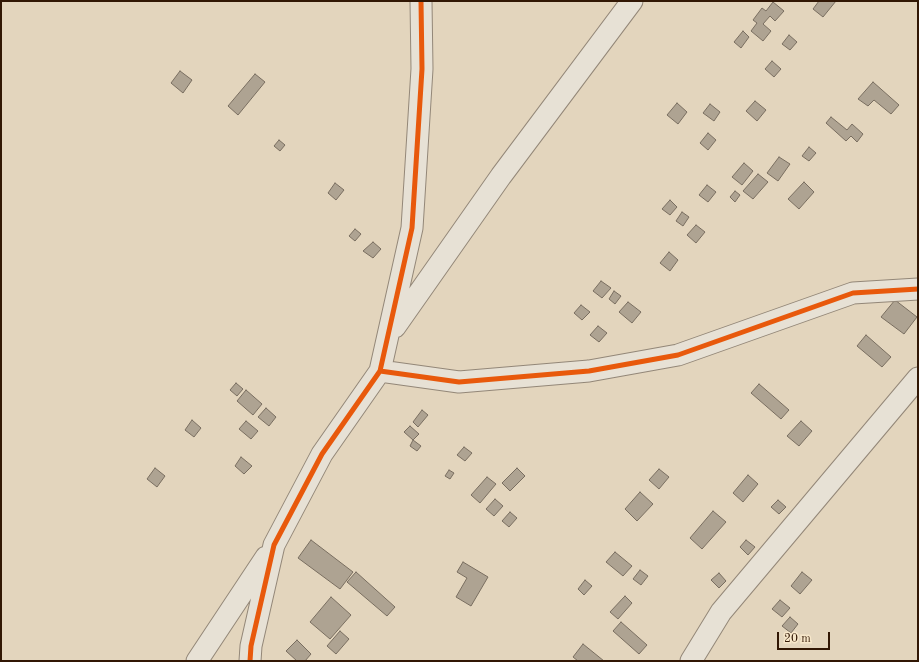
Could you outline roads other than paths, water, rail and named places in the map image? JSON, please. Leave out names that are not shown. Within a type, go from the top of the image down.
[{"type":"street","points":[[197,661],[274,545],[322,454],[380,371],[412,228],[422,70],[421,1]]},
{"type":"street","points":[[389,336],[502,176],[632,1]]},
{"type":"street","points":[[380,371],[458,382],[589,371],[678,355],[853,293],[918,289]]},
{"type":"street","points":[[691,661],[721,612],[918,378]]},
{"type":"street","points":[[250,661],[251,646],[274,545]]}]
